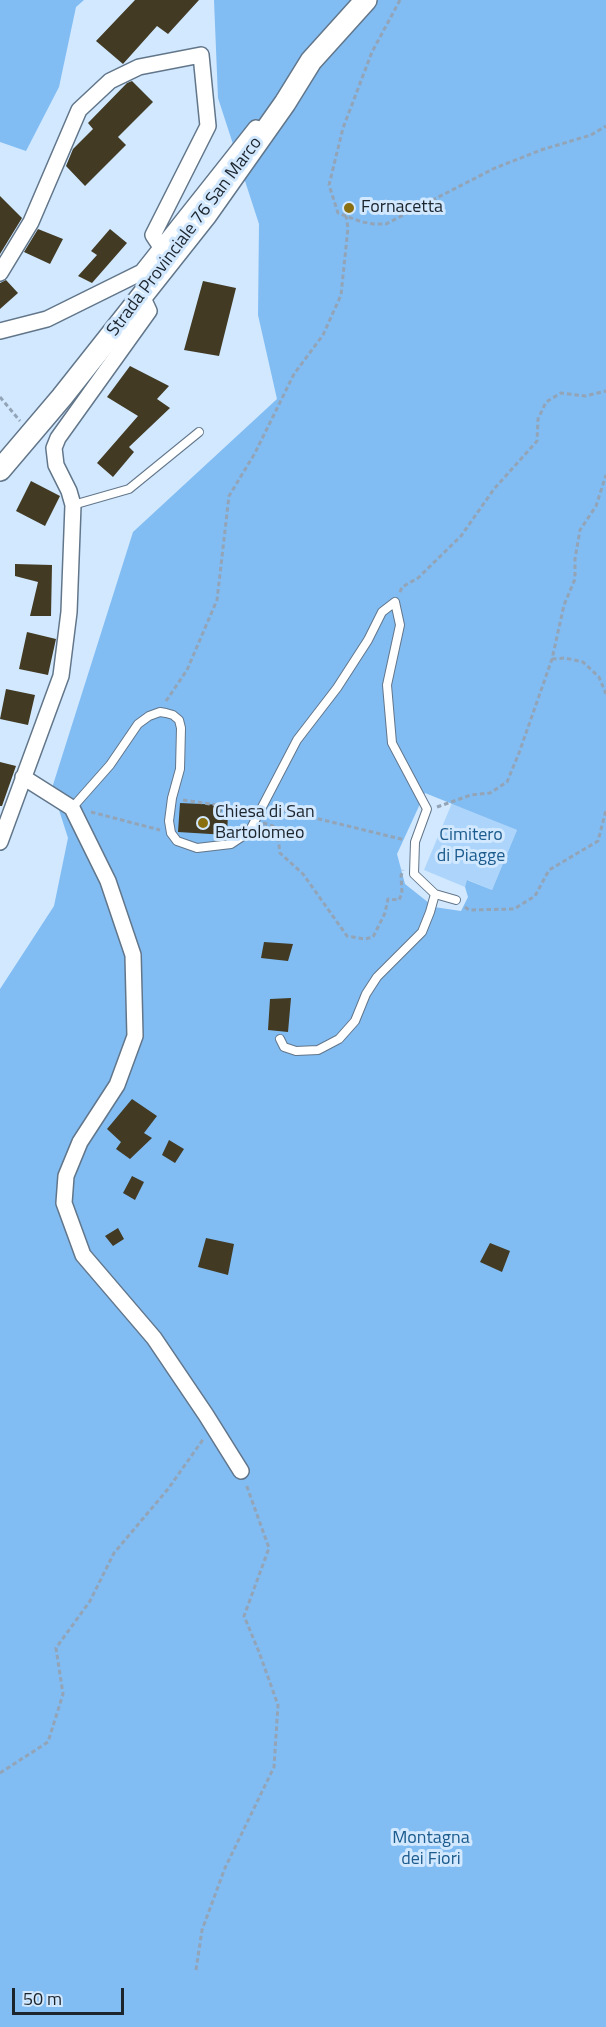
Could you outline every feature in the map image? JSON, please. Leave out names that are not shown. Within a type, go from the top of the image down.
[{"type":"street","name":"Strada Provinciale 76 San Marco","points":[[0,470],[32,434],[206,215],[285,103],[311,61],[366,0]]},
{"type":"street","points":[[0,273],[31,222],[79,110],[110,81],[139,67],[201,55],[208,126],[153,235],[161,247]]},
{"type":"street","points":[[0,331],[47,320],[142,272],[267,113],[285,103]]},
{"type":"street","points":[[0,842],[62,676],[69,612],[73,505],[55,459],[56,443],[149,311],[142,296]]},
{"type":"street","points":[[23,777],[72,808],[108,881],[133,955],[135,1036],[117,1084],[80,1142],[69,1167],[64,1203],[83,1255],[154,1338],[241,1471]]},
{"type":"lane","points":[[73,505],[129,489],[199,432]]},
{"type":"lane","points":[[72,808],[110,765],[138,724],[158,713],[173,715],[179,720],[182,728],[180,769],[171,798],[169,821],[171,833],[177,841],[197,848],[231,844],[249,832],[297,740],[337,688],[368,640],[382,612],[395,602],[400,625],[387,685],[392,743],[427,809],[415,842],[414,874],[435,894],[456,900]]},
{"type":"lane","points":[[280,1039],[284,1047],[296,1051],[318,1050],[339,1039],[355,1020],[366,994],[377,977],[422,932],[435,894]]},
{"type":"path","points":[[400,0],[368,62],[343,128],[329,185],[338,213],[374,224],[386,224],[495,168],[541,150],[591,135],[606,126]]},
{"type":"path","points":[[158,713],[187,670],[217,600],[229,496],[255,453],[294,374],[323,336],[341,295],[348,228],[346,216]]},
{"type":"path","points":[[395,602],[402,587],[418,578],[461,536],[494,489],[537,441],[538,419],[546,402],[561,393],[585,396],[606,391]]},
{"type":"path","points":[[0,397],[32,434]]},
{"type":"path","points":[[427,809],[471,795],[490,793],[507,782],[552,659],[564,605],[575,579],[575,559],[580,530],[596,506],[606,476]]},
{"type":"path","points":[[552,659],[565,658],[583,662],[599,677],[606,694]]},
{"type":"path","points":[[171,798],[245,809],[254,819],[273,826],[278,838],[280,853],[303,874],[347,936],[365,939],[373,937],[385,913],[388,899],[399,900],[402,893],[401,871],[415,869]]},
{"type":"path","points":[[254,819],[270,807],[415,842]]},
{"type":"path","points":[[72,808],[171,833]]},
{"type":"path","points":[[456,900],[469,910],[514,909],[535,896],[549,870],[598,841],[606,810]]},
{"type":"path","points":[[0,1773],[48,1742],[63,1695],[56,1648],[90,1601],[114,1553],[168,1489],[212,1427]]},
{"type":"path","points":[[196,1970],[202,1930],[225,1868],[274,1767],[278,1705],[244,1616],[269,1548],[241,1471]]},
{"type":"green space","points":[[0,0],[84,0],[76,7],[59,87],[26,151],[0,142]]},
{"type":"green space","name":"Montagna dei Fiori","points":[[214,0],[606,0],[606,2027],[0,2027],[0,989],[54,906],[68,838],[52,788],[133,532],[277,399],[258,315],[259,224],[218,98]],"holes":[[[425,793],[517,830],[492,890],[467,880],[465,887],[468,897],[461,911],[434,907],[405,884],[397,854]]]},
{"type":"green space","name":"Cimitero di Piagge","points":[[452,803],[517,830],[492,890],[468,880],[465,887],[424,870]]},
{"type":"building","points":[[135,0],[199,0],[168,34],[157,26],[123,64],[96,41]]},
{"type":"building","points":[[132,81],[153,102],[118,137],[126,145],[85,186],[66,166],[73,149],[93,129],[88,123],[127,83]]},
{"type":"building","points":[[0,196],[22,218],[0,254]]},
{"type":"building","points":[[38,229],[63,239],[50,264],[24,252]]},
{"type":"building","points":[[110,229],[127,243],[92,283],[78,276],[97,255],[91,251]]},
{"type":"building","points":[[6,280],[18,293],[0,309],[0,283]]},
{"type":"building","points":[[203,281],[236,288],[219,356],[184,350]]},
{"type":"building","points":[[130,366],[169,386],[157,399],[170,408],[129,447],[134,452],[113,477],[97,463],[138,416],[107,397]]},
{"type":"building","points":[[31,481],[60,496],[45,526],[16,511]]},
{"type":"building","points":[[15,564],[52,565],[51,616],[30,616],[38,582],[15,576]]},
{"type":"building","points":[[27,632],[56,639],[48,675],[19,669]]},
{"type":"building","points":[[6,689],[35,695],[28,725],[0,719]]},
{"type":"building","points":[[0,762],[16,766],[2,806],[0,806]]},
{"type":"building","name":"Chiesa di San Bartolomeo","points":[[180,803],[222,805],[221,813],[228,813],[227,835],[178,832]]},
{"type":"building","points":[[264,942],[293,944],[288,961],[261,958]]},
{"type":"building","points":[[291,998],[288,1032],[268,1030],[270,999]]},
{"type":"building","points":[[132,1099],[157,1116],[144,1133],[152,1138],[130,1159],[116,1149],[121,1142],[107,1129]]},
{"type":"building","points":[[169,1140],[184,1149],[175,1163],[162,1155]]},
{"type":"building","points":[[132,1176],[144,1182],[135,1200],[123,1193]]},
{"type":"building","points":[[118,1228],[124,1239],[113,1246],[105,1236]]},
{"type":"building","points":[[206,1238],[234,1244],[228,1275],[198,1267]]},
{"type":"building","points":[[490,1243],[510,1251],[502,1272],[480,1262]]},
{"type":"place","name":"Fornacetta","points":[[349,208]]},
{"type":"place","name":"Chiesa di San Bartolomeo","points":[[203,823]]}]
